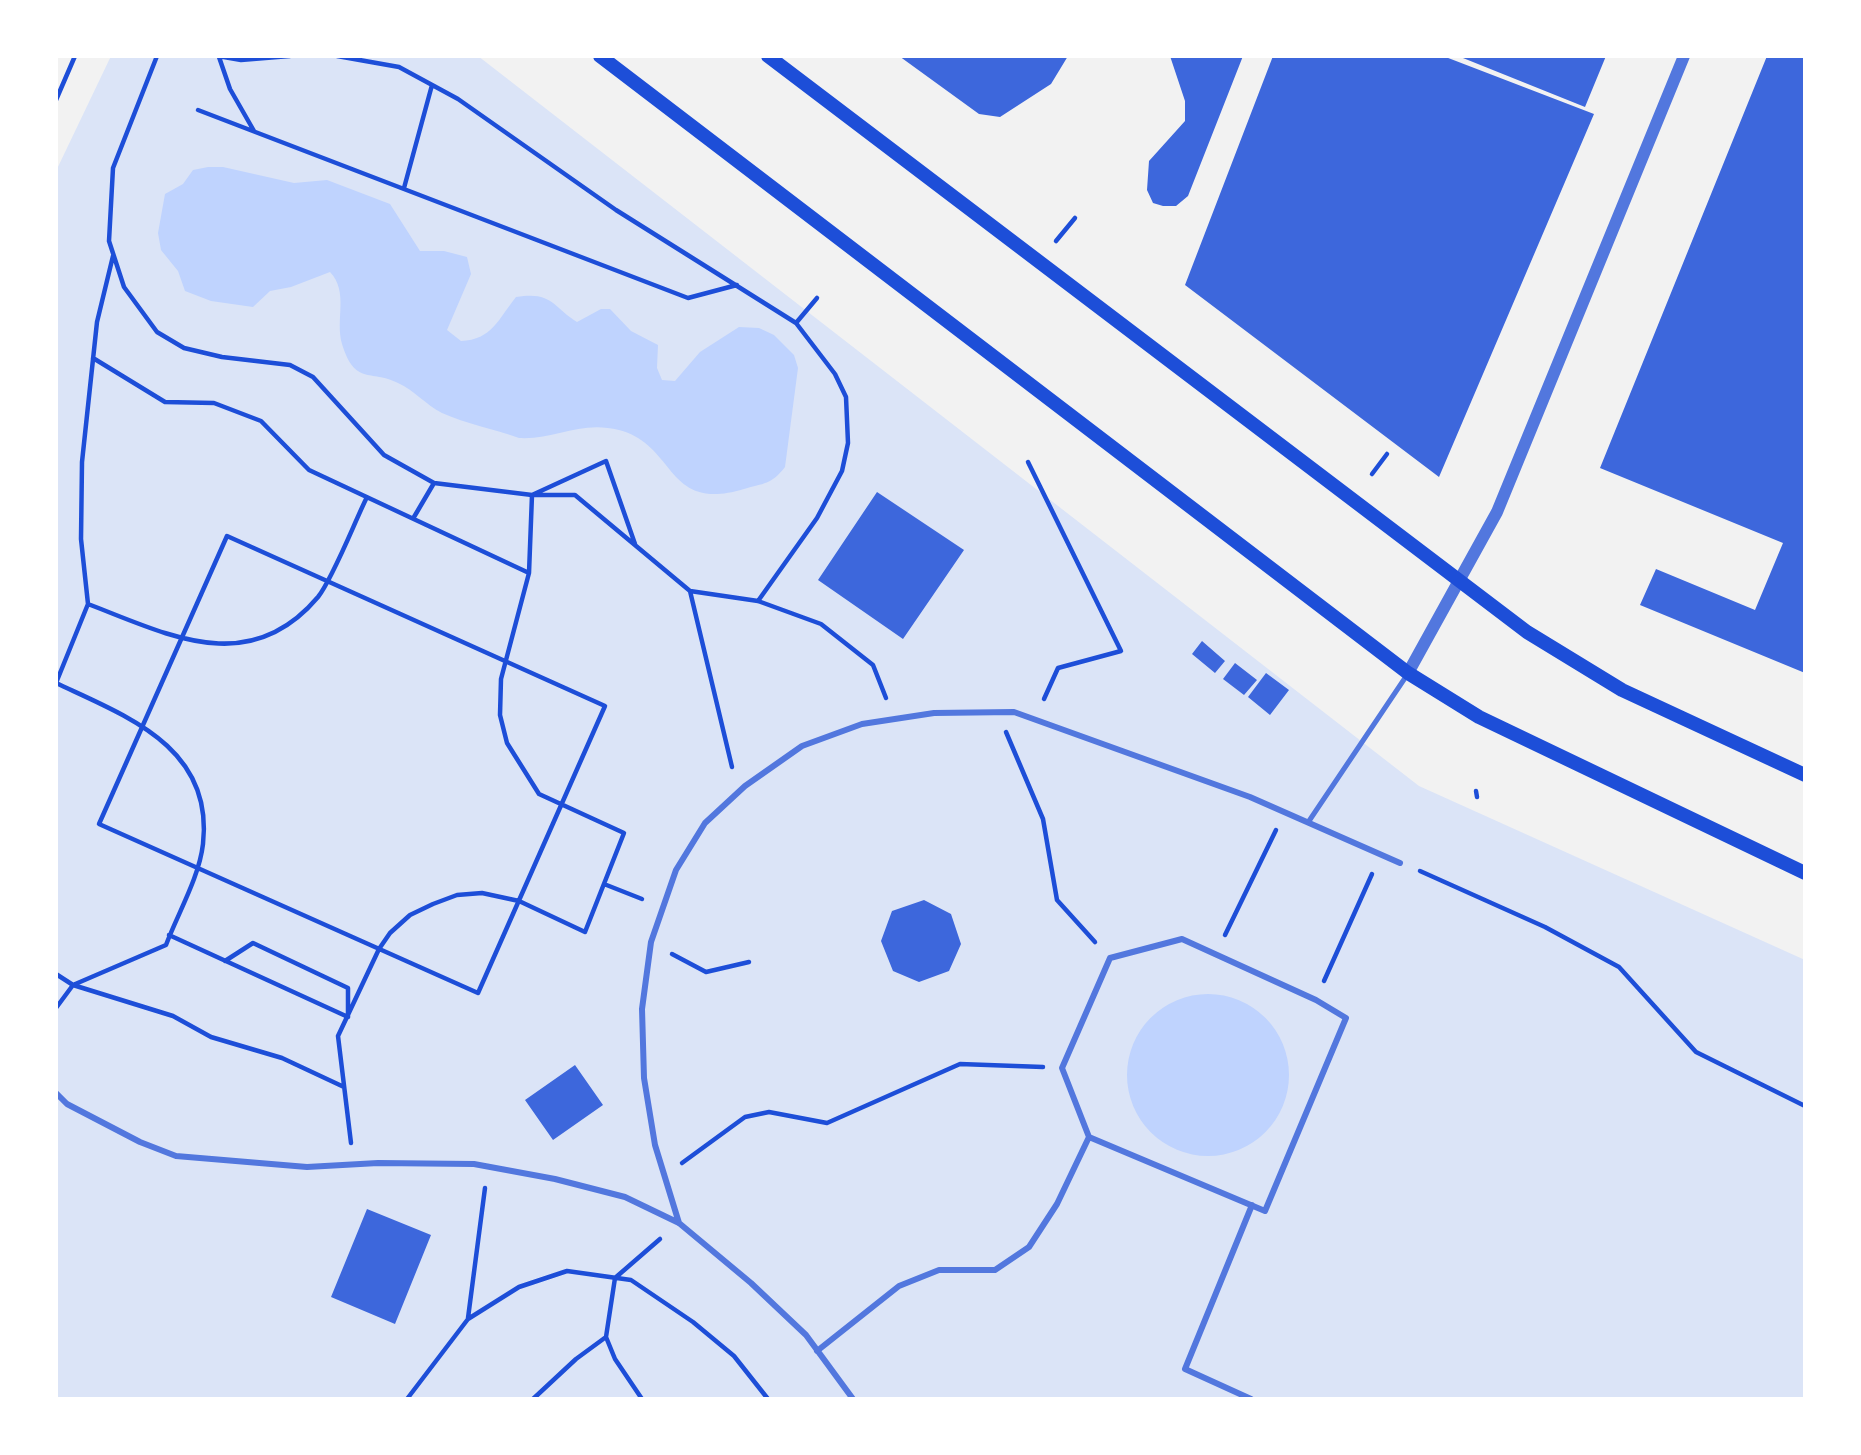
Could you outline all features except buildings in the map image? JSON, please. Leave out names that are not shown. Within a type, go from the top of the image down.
[{"type":"main road","points":[[600,56],[1408,673],[1479,717],[1805,873]]},
{"type":"main road","points":[[768,56],[1527,632],[1622,690],[1805,775]]},
{"type":"street","points":[[1408,673],[1497,512],[1684,56]]},
{"type":"street","points":[[679,1223],[654,1145],[643,1078],[642,1009],[651,942],[676,870],[705,822],[738,793],[802,746],[862,723],[934,713],[1014,712],[1286,811],[1400,863]]},
{"type":"street","points":[[1182,939],[1215,955],[1316,1000],[1346,1018],[1265,1211],[1089,1137],[1062,1068],[1110,958],[1182,939]]},
{"type":"street","points":[[56,1093],[67,1104],[140,1142],[176,1156],[307,1167],[488,1166],[625,1197],[679,1223],[751,1283],[806,1335],[853,1399]]},
{"type":"street","points":[[817,1351],[899,1286],[939,1270],[995,1270],[1029,1247],[1057,1204],[1089,1137]]},
{"type":"street","points":[[1251,1399],[1185,1369],[1252,1205]]},
{"type":"lane","points":[[1309,821],[1408,673]]},
{"type":"path","points":[[56,100],[75,56]]},
{"type":"path","points":[[157,56],[113,168],[108,241],[124,287],[157,332],[184,348],[222,358],[290,365],[313,377],[384,456],[434,483],[532,495],[575,495],[690,591],[758,601],[821,624],[873,665],[894,719]]},
{"type":"path","points":[[255,132],[230,89],[218,56],[253,60],[290,56]]},
{"type":"path","points":[[337,56],[399,67],[457,99],[616,210],[796,323],[835,374],[846,397],[848,443],[842,471],[817,518],[758,601]]},
{"type":"path","points":[[404,188],[432,85]]},
{"type":"path","points":[[198,110],[688,298],[737,285]]},
{"type":"path","points":[[1051,238],[1058,243],[1075,218]]},
{"type":"path","points":[[56,1008],[73,985],[166,944],[203,845],[198,797],[176,755],[162,738],[144,725],[56,683],[88,604],[80,539],[82,462],[97,322],[113,256]]},
{"type":"path","points":[[796,323],[817,298]]},
{"type":"path","points":[[93,358],[165,402],[214,403],[261,421],[309,470],[529,573]]},
{"type":"path","points":[[1372,474],[1387,454]]},
{"type":"path","points":[[532,495],[606,461],[635,545]]},
{"type":"path","points":[[1028,462],[1121,651],[1058,668],[1035,719]]},
{"type":"path","points":[[414,517],[434,483]]},
{"type":"path","points":[[354,1165],[338,1036],[379,949],[390,933],[410,915],[457,895],[482,892],[519,901],[585,932],[624,834],[539,794],[507,744],[500,715],[506,661],[529,573],[532,495]]},
{"type":"path","points":[[88,604],[181,640],[219,645],[264,635],[305,610],[319,595],[367,496]]},
{"type":"path","points":[[227,536],[605,706],[478,993],[99,824],[181,640],[227,536]]},
{"type":"path","points":[[690,591],[738,793]]},
{"type":"path","points":[[998,712],[1043,819],[1057,900],[1110,958]]},
{"type":"path","points":[[1215,955],[1286,811]]},
{"type":"path","points":[[1316,1000],[1381,854]]},
{"type":"path","points":[[1400,863],[1545,927],[1619,967],[1696,1052],[1805,1106]]},
{"type":"path","points":[[604,884],[663,908]]},
{"type":"path","points":[[169,935],[348,1017]]},
{"type":"path","points":[[651,942],[706,972],[749,962]]},
{"type":"path","points":[[225,961],[253,943],[348,988],[348,1017]]},
{"type":"path","points":[[56,974],[73,985],[173,1016],[211,1037],[282,1058],[345,1087]]},
{"type":"path","points":[[664,1177],[745,1117],[769,1112],[827,1123],[960,1064],[1062,1068]]},
{"type":"path","points":[[468,1319],[488,1166]]},
{"type":"path","points":[[642,1399],[622,1370],[606,1337],[615,1278],[679,1223]]},
{"type":"path","points":[[407,1399],[468,1319],[519,1287],[567,1271],[631,1280],[693,1322],[734,1356],[768,1399]]},
{"type":"path","points":[[533,1399],[576,1359],[606,1337]]},
{"type":"shaded area","points":[[111,56],[478,56],[1419,786],[1805,960],[1805,1399],[56,1399],[56,171]]},
{"type":"water","points":[[223,167],[294,183],[327,180],[390,204],[420,251],[444,251],[467,257],[471,274],[447,330],[461,341],[472,340],[488,332],[516,297],[545,298],[577,322],[601,309],[610,309],[631,331],[658,345],[657,368],[662,380],[675,381],[700,352],[739,327],[759,328],[774,335],[794,355],[798,368],[785,467],[776,477],[762,484],[718,494],[699,492],[685,485],[652,449],[638,438],[619,430],[592,427],[519,438],[442,413],[404,386],[388,379],[364,374],[352,366],[340,335],[339,288],[330,272],[291,287],[270,291],[253,307],[211,301],[185,291],[178,271],[161,250],[158,233],[165,194],[183,184],[193,170]]},
{"type":"water","points":[[1208,994],[1239,1000],[1265,1018],[1283,1044],[1289,1075],[1283,1106],[1265,1132],[1239,1150],[1208,1156],[1177,1150],[1151,1132],[1133,1106],[1127,1075],[1133,1044],[1151,1018],[1177,1000]]}]
